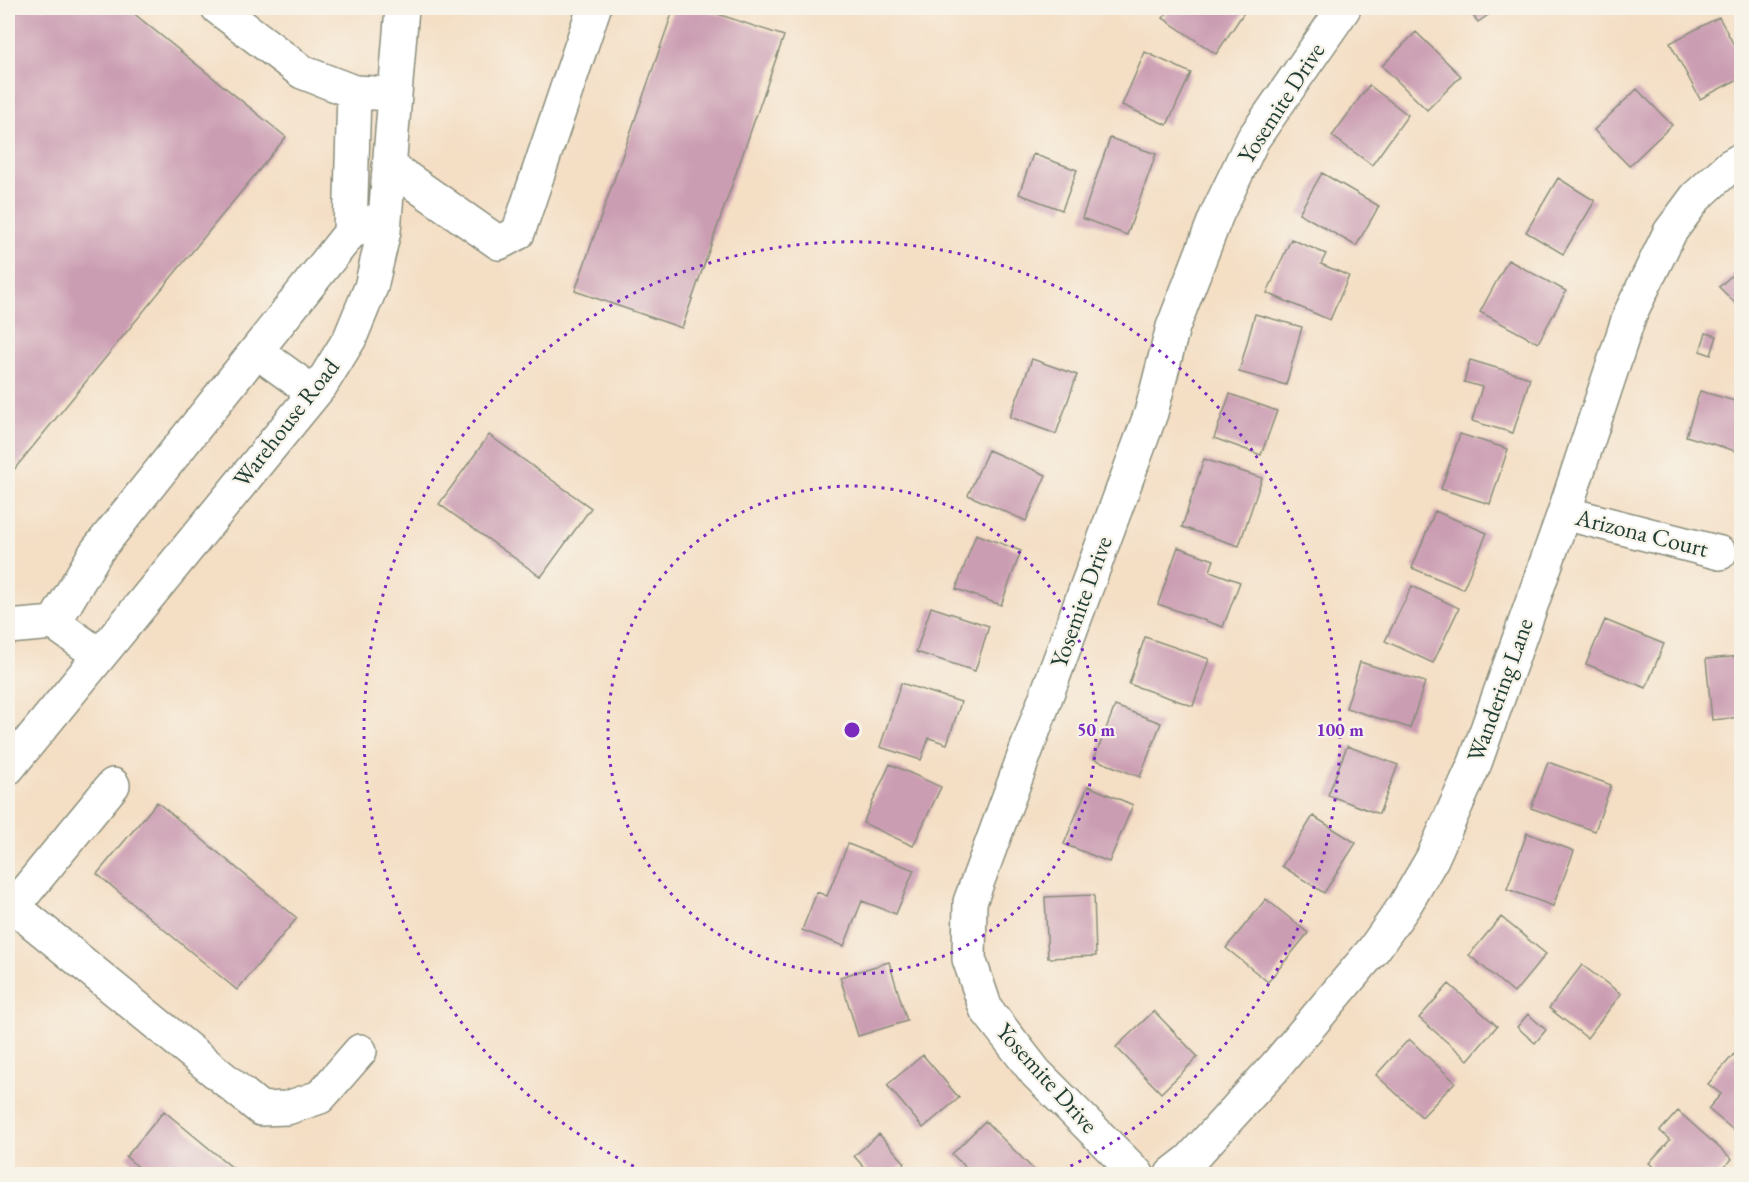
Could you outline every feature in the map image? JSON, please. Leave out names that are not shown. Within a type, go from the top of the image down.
[{"type":"street","points":[[218,8],[302,72],[354,92],[395,94]]},
{"type":"street","name":"Warehouse Road","points":[[8,768],[314,393],[350,338],[371,287],[384,231],[402,8]]},
{"type":"street","points":[[389,166],[499,243],[518,233],[594,8]]},
{"type":"street","name":"Yosemite Drive","points":[[1137,1174],[1036,1073],[986,1009],[969,958],[970,902],[1151,413],[1173,327],[1217,214],[1253,139],[1344,8]]},
{"type":"street","points":[[350,233],[354,92]]},
{"type":"street","name":"Wandering Lane","points":[[1172,1174],[1190,1160],[1274,1068],[1374,949],[1406,905],[1432,859],[1474,763],[1564,513],[1630,314],[1670,232],[1696,197],[1730,166],[1742,159]]},
{"type":"street","points":[[54,623],[96,552],[350,233],[386,216]]},
{"type":"street","points":[[256,351],[314,393]]},
{"type":"street","name":"Arizona Court","points":[[1564,513],[1720,553]]},
{"type":"street","points":[[8,627],[54,623],[99,655]]},
{"type":"street","points":[[113,785],[10,905],[261,1109],[287,1108],[320,1097],[360,1052]]},
{"type":"building","points":[[8,8],[127,8],[286,137],[8,477]]},
{"type":"building","points":[[674,8],[700,8],[784,36],[682,328],[575,291]]},
{"type":"building","points":[[1171,8],[1247,8],[1216,54],[1163,18]]},
{"type":"building","points":[[1467,8],[1498,8],[1478,22]]},
{"type":"building","points":[[1719,17],[1742,60],[1742,77],[1700,99],[1670,43]]},
{"type":"building","points":[[1416,32],[1461,76],[1427,110],[1382,66]]},
{"type":"building","points":[[1145,52],[1191,73],[1167,125],[1122,105]]},
{"type":"building","points":[[1369,85],[1408,115],[1372,165],[1332,136]]},
{"type":"building","points":[[1637,89],[1672,125],[1629,166],[1594,130]]},
{"type":"building","points":[[1110,138],[1156,154],[1127,235],[1082,218]]},
{"type":"building","points":[[1033,154],[1077,170],[1062,210],[1019,194]]},
{"type":"building","points":[[1322,173],[1379,206],[1356,246],[1299,213]]},
{"type":"building","points":[[1558,178],[1595,201],[1563,254],[1526,232]]},
{"type":"building","points":[[1291,239],[1326,254],[1321,264],[1349,276],[1330,320],[1267,293]]},
{"type":"building","points":[[1508,260],[1566,291],[1538,343],[1480,312]]},
{"type":"building","points":[[1742,266],[1742,310],[1719,287]]},
{"type":"building","points":[[1255,314],[1302,327],[1286,385],[1239,372]]},
{"type":"building","points":[[1706,333],[1717,336],[1711,355],[1700,351]]},
{"type":"building","points":[[1032,359],[1077,375],[1056,434],[1010,417]]},
{"type":"building","points":[[1470,360],[1530,378],[1513,433],[1472,421],[1482,387],[1464,382]]},
{"type":"building","points":[[1700,391],[1742,403],[1742,453],[1686,436]]},
{"type":"building","points":[[1230,394],[1277,411],[1261,455],[1214,438]]},
{"type":"building","points":[[1460,434],[1508,449],[1490,504],[1441,489]]},
{"type":"building","points":[[489,435],[591,508],[541,577],[439,504]]},
{"type":"building","points":[[988,450],[1046,475],[1026,521],[968,495]]},
{"type":"building","points":[[1204,459],[1262,478],[1239,546],[1182,527]]},
{"type":"building","points":[[1435,511],[1487,533],[1463,589],[1412,568]]},
{"type":"building","points":[[976,534],[1021,551],[1001,605],[956,589]]},
{"type":"building","points":[[1178,547],[1214,560],[1210,571],[1240,582],[1223,627],[1158,604]]},
{"type":"building","points":[[1412,586],[1459,608],[1433,663],[1385,641]]},
{"type":"building","points":[[931,607],[989,626],[975,671],[916,652]]},
{"type":"building","points":[[1605,620],[1664,644],[1646,688],[1586,664]]},
{"type":"building","points":[[1145,637],[1209,659],[1193,706],[1129,684]]},
{"type":"building","points":[[1742,656],[1742,717],[1712,720],[1706,659]]},
{"type":"building","points":[[1360,662],[1425,682],[1410,728],[1346,708]]},
{"type":"building","points":[[901,683],[961,702],[947,744],[929,738],[921,760],[880,747]]},
{"type":"building","points":[[1115,706],[1161,723],[1140,777],[1094,759]]},
{"type":"building","points":[[1347,746],[1398,765],[1379,814],[1328,795]]},
{"type":"building","points":[[1548,762],[1611,785],[1595,831],[1531,808]]},
{"type":"building","points":[[890,764],[941,787],[913,846],[863,823]]},
{"type":"building","points":[[1088,786],[1133,805],[1109,862],[1064,844]]},
{"type":"building","points":[[157,802],[297,918],[237,990],[97,874]]},
{"type":"building","points":[[1313,816],[1356,843],[1324,893],[1282,866]]},
{"type":"building","points":[[1527,833],[1574,851],[1553,906],[1507,889]]},
{"type":"building","points":[[848,844],[914,870],[896,914],[862,901],[844,946],[802,930],[817,892],[827,896]]},
{"type":"building","points":[[1094,895],[1096,956],[1048,958],[1045,897]]},
{"type":"building","points":[[1266,899],[1308,933],[1268,982],[1226,948]]},
{"type":"building","points":[[1501,917],[1546,954],[1514,993],[1469,955]]},
{"type":"building","points":[[889,962],[907,1021],[858,1036],[840,977]]},
{"type":"building","points":[[1582,965],[1621,994],[1587,1038],[1549,1008]]},
{"type":"building","points":[[1449,984],[1497,1026],[1468,1060],[1419,1018]]},
{"type":"building","points":[[1154,1011],[1198,1057],[1161,1093],[1116,1047]]},
{"type":"building","points":[[1528,1014],[1546,1030],[1535,1043],[1517,1027]]},
{"type":"building","points":[[1409,1039],[1455,1082],[1422,1117],[1376,1075]]},
{"type":"building","points":[[1734,1054],[1742,1061],[1742,1137],[1708,1109],[1721,1094],[1708,1084]]},
{"type":"building","points":[[923,1055],[959,1098],[923,1128],[887,1085]]},
{"type":"building","points":[[164,1111],[240,1174],[147,1174],[126,1157]]},
{"type":"building","points":[[1678,1111],[1732,1159],[1718,1174],[1661,1174],[1649,1163],[1670,1140],[1660,1131]]},
{"type":"building","points":[[985,1121],[1038,1174],[972,1174],[952,1154]]},
{"type":"building","points":[[879,1134],[905,1163],[892,1174],[870,1174],[854,1156]]}]
